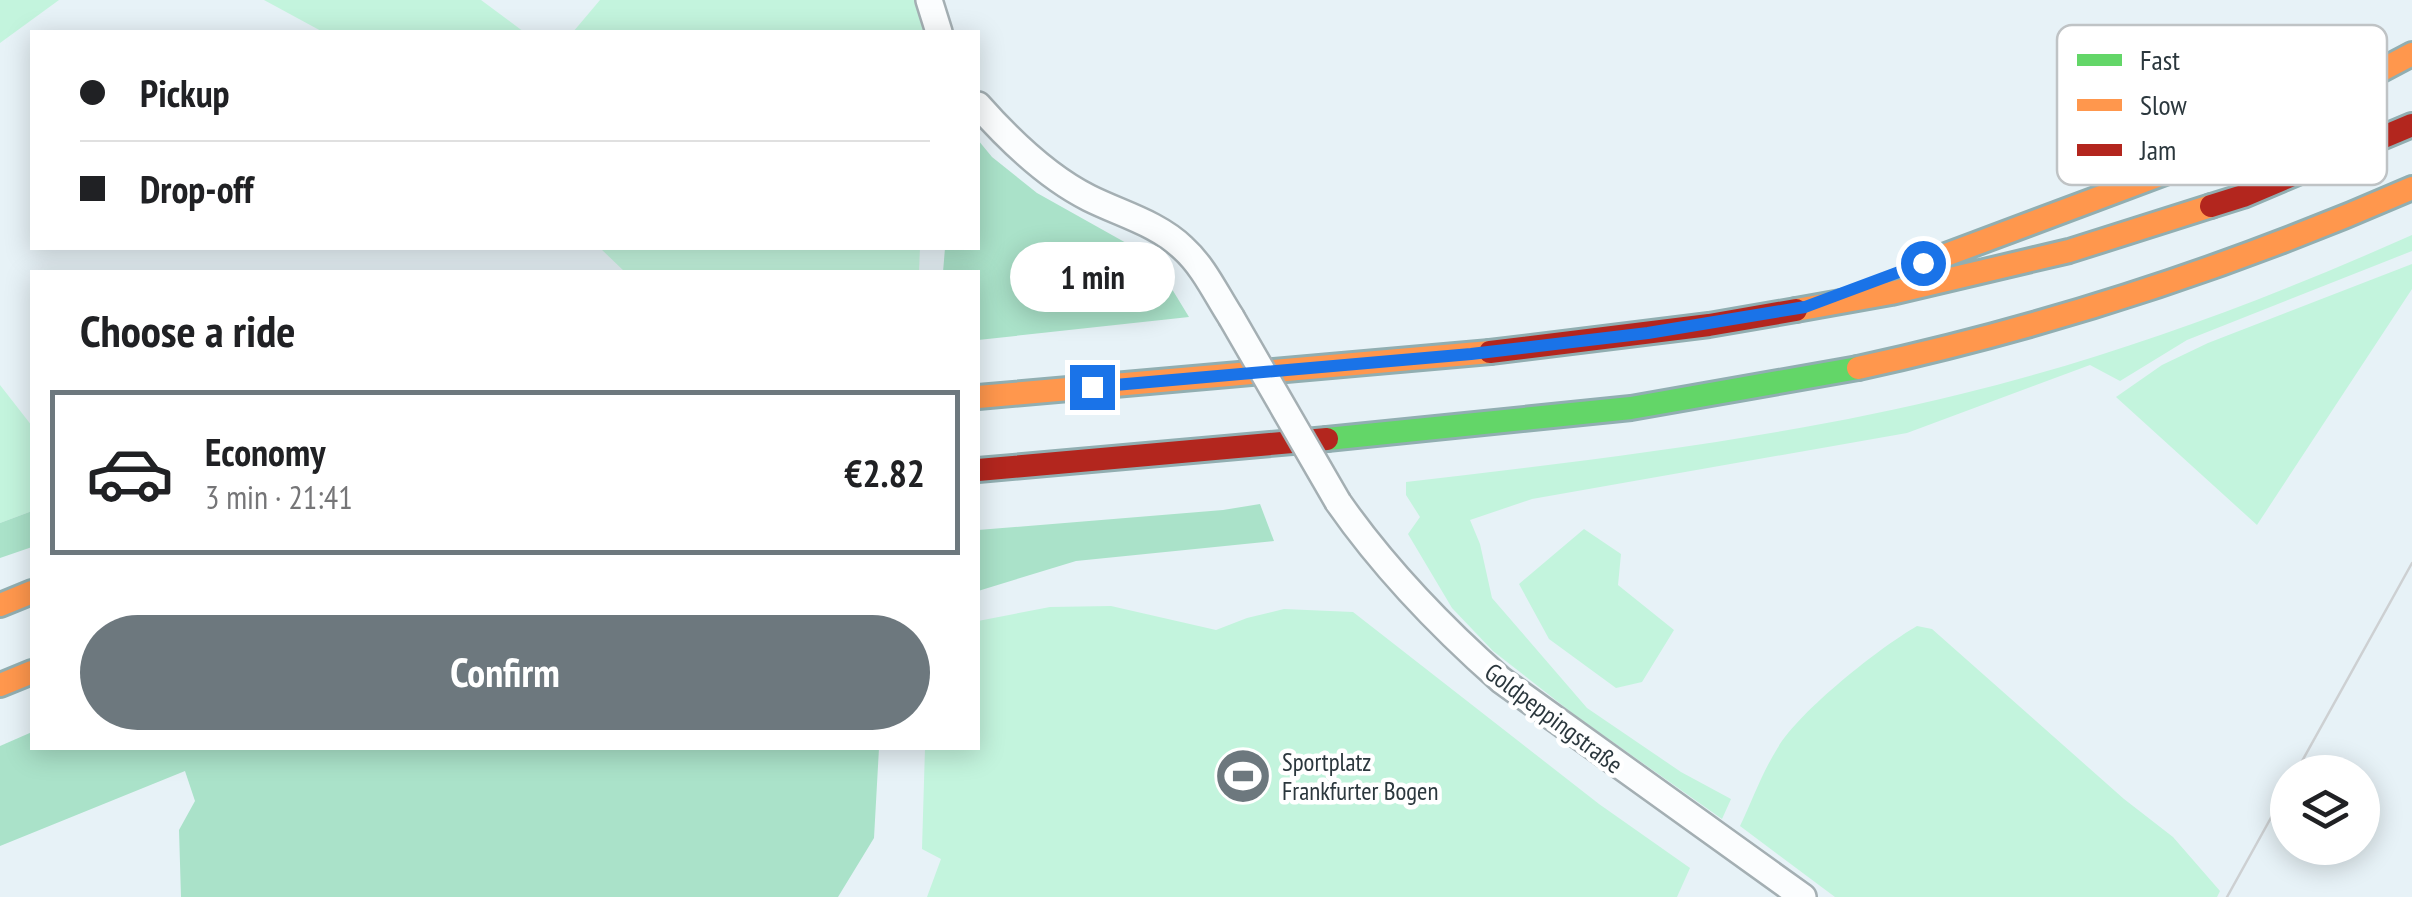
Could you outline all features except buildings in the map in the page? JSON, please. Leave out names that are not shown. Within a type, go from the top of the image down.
[{"type":"highway","points":[[2387,68],[2412,54]]},
{"type":"highway","points":[[2387,135],[2412,124]]},
{"type":"highway","points":[[1805,307],[2134,185]]},
{"type":"highway","points":[[980,397],[1471,354],[1648,333],[1805,307],[2040,259],[2161,226],[2270,185]]},
{"type":"highway","points":[[980,470],[1628,408],[1800,380],[2051,322],[2200,274],[2354,215],[2412,188]]},
{"type":"highway","points":[[0,605],[30,593]]},
{"type":"highway","points":[[0,685],[30,673]]},
{"type":"street","points":[[929,0],[938,30]]},
{"type":"street","name":"Goldpeppingstraße","points":[[980,107],[1028,155],[1061,181],[1086,197],[1168,235],[1201,268],[1338,502],[1458,642],[1500,680],[1803,897]]},
{"type":"green space","points":[[0,0],[59,0],[0,43]]},
{"type":"green space","points":[[264,0],[481,0],[521,30],[319,30]]},
{"type":"green space","points":[[600,0],[919,0],[924,30],[575,30]]},
{"type":"green space","points":[[980,142],[1037,193],[1153,258],[1189,317],[980,340],[980,270],[943,270],[945,250],[980,250]]},
{"type":"green space","points":[[2412,235],[2412,251],[2187,340],[2120,381],[2090,365],[1907,433],[1532,499],[1470,520],[1480,544],[1492,598],[1587,708],[1681,772],[1731,799],[1722,819],[1576,716],[1493,651],[1452,608],[1408,534],[1420,517],[1406,495],[1406,482],[1754,436],[1961,394],[2190,325]]},
{"type":"green space","points":[[602,250],[920,250],[919,270],[623,270]]},
{"type":"green space","points":[[2412,264],[2412,289],[2257,525],[2116,397],[2162,365],[2208,343]]},
{"type":"green space","points":[[0,385],[30,423],[30,512],[0,523]]},
{"type":"green space","points":[[1260,504],[1274,541],[1076,561],[980,590],[980,530]]},
{"type":"green space","points":[[30,512],[30,548],[0,558],[0,523]]},
{"type":"green space","points":[[1584,529],[1621,554],[1618,585],[1674,630],[1642,682],[1616,688],[1549,639],[1519,584]]},
{"type":"green space","name":"Sportplatz Frankfurter Bogen","points":[[1111,606],[1216,630],[1284,609],[1353,612],[1599,804],[1690,868],[1677,897],[927,897],[941,859],[922,849],[925,750],[980,750],[980,621],[1050,607]]},
{"type":"green space","points":[[1917,626],[1932,629],[2124,799],[2173,837],[2220,891],[2217,897],[1835,897],[1740,826],[1777,749],[1802,717],[1882,649]]},
{"type":"green space","points":[[30,733],[30,750],[879,750],[874,838],[838,897],[181,897],[179,830],[195,801],[185,771],[0,846],[0,746]]},
{"type":"tram line","points":[[2305,755],[2412,563]]},
{"type":"tram line","points":[[2227,897],[2270,819]]},
{"type":"traffic: fast","points":[[1327,439],[1631,408],[1858,368]]},
{"type":"traffic: slow","points":[[2387,67],[2412,54]]},
{"type":"traffic: slow","points":[[1943,256],[2133,185]]},
{"type":"traffic: slow","points":[[1858,368],[2000,333],[2140,292],[2276,244],[2412,188]]},
{"type":"traffic: slow","points":[[1796,310],[1891,293],[2069,251],[2211,206]]},
{"type":"traffic: slow","points":[[980,397],[1490,352]]},
{"type":"traffic: slow","points":[[0,605],[30,593]]},
{"type":"traffic: slow","points":[[0,685],[30,673]]},
{"type":"traffic: jam","points":[[2387,136],[2412,125]]},
{"type":"traffic: jam","points":[[2211,206],[2269,185]]},
{"type":"traffic: jam","points":[[1490,352],[1709,325],[1796,310]]},
{"type":"traffic: jam","points":[[980,470],[1327,439]]},
{"type":"place","name":"Sportplatz Frankfurter Bogen","points":[[1243,776]]},
{"type":"route","points":[[1092,387],[1471,354],[1648,333],[1805,307],[1923,263]]}]
